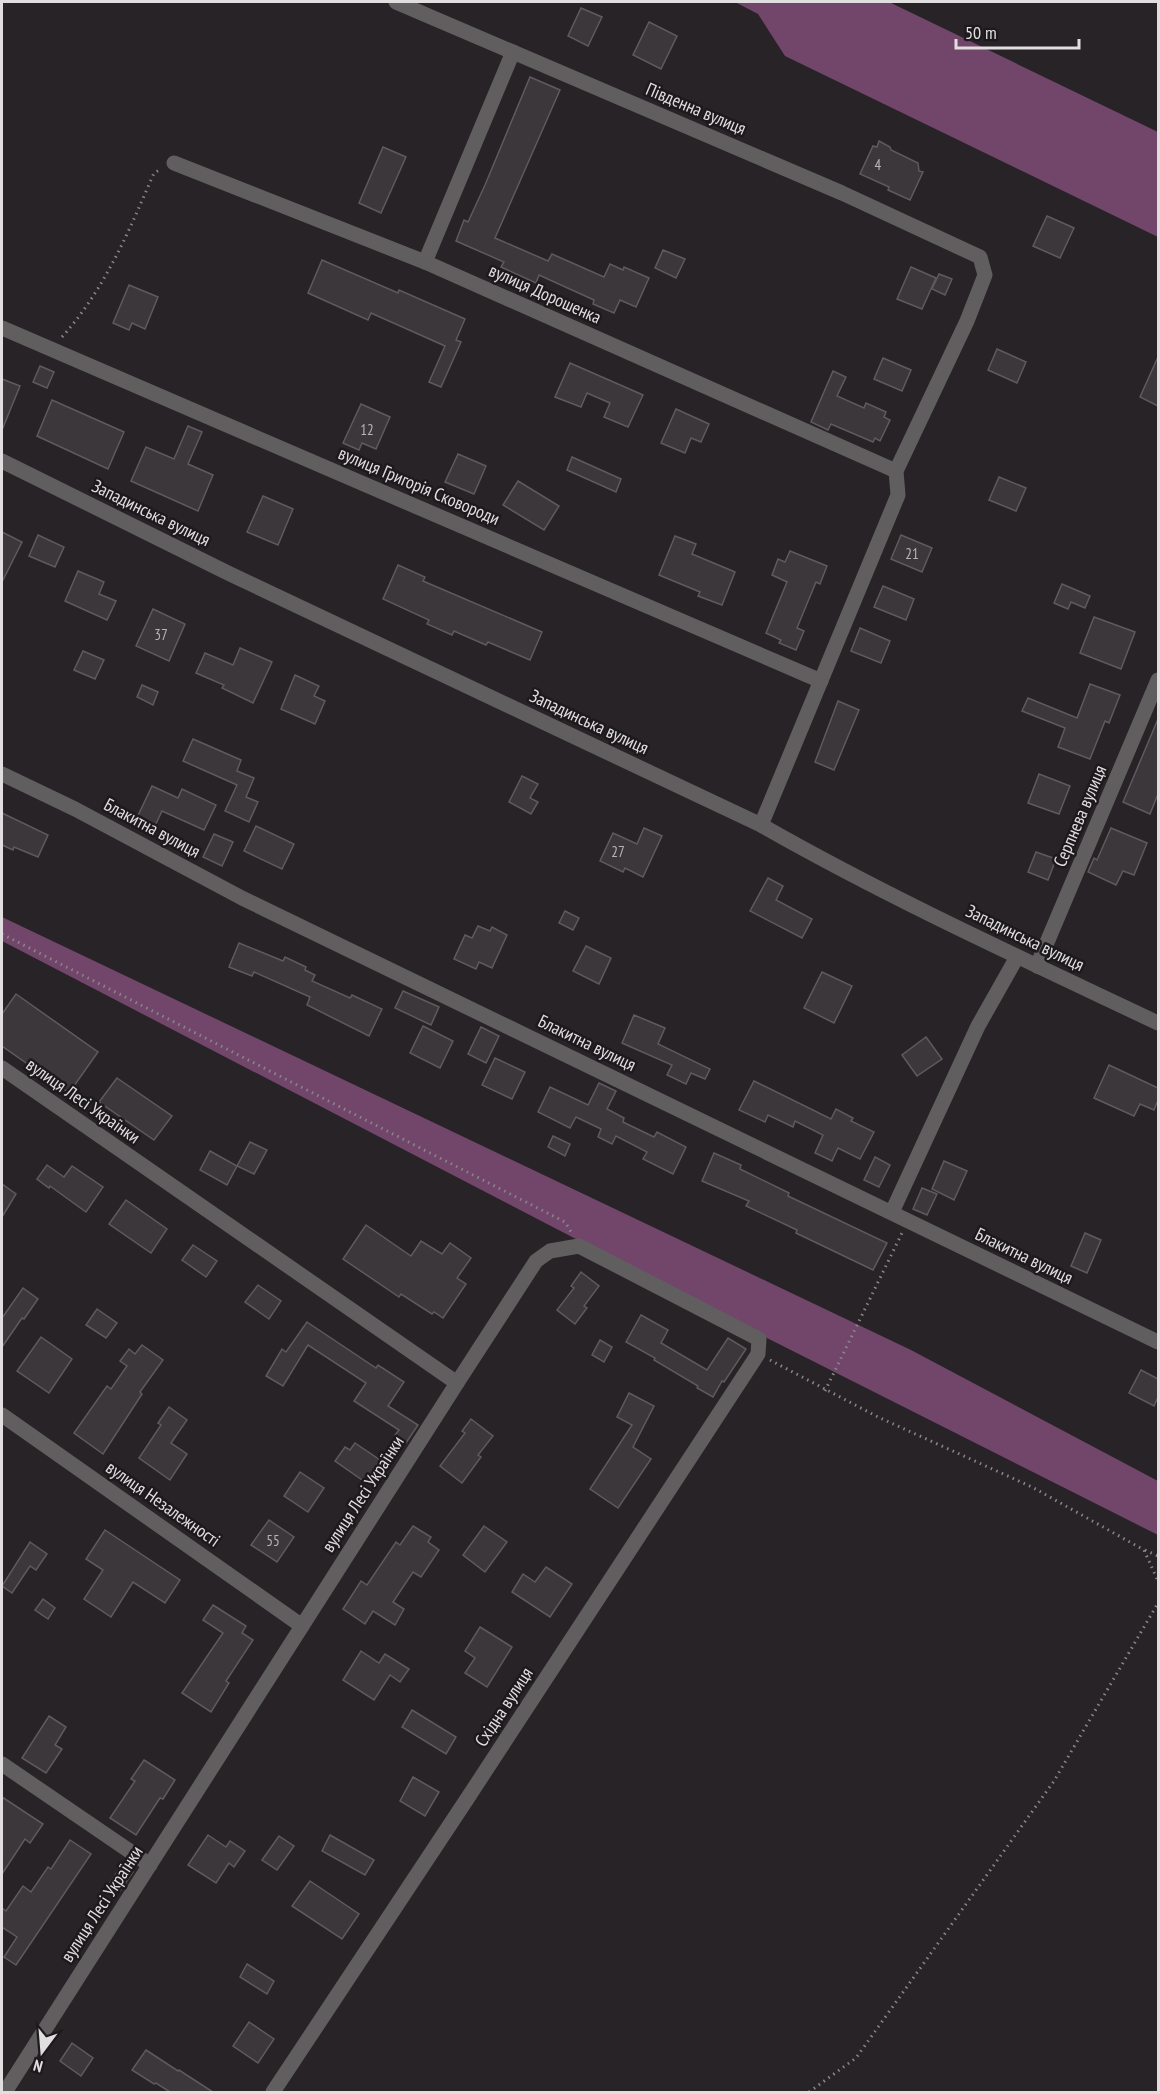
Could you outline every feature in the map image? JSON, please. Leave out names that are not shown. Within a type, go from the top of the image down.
[{"type":"street","name":"Південна вулиця","points":[[396,2],[842,193],[980,257],[985,275],[967,321],[896,471]]},
{"type":"street","points":[[425,262],[513,52]]},
{"type":"street","name":"вулиця Дорошенка","points":[[174,163],[425,262],[896,471]]},
{"type":"street","name":"вулиця Григорія Сковороди","points":[[2,328],[821,681]]},
{"type":"street","name":"Западинська вулиця","points":[[2,461],[230,574],[761,825],[824,861],[1017,957],[1158,1023]]},
{"type":"street","points":[[761,825],[898,495],[896,471]]},
{"type":"street","name":"Серпнева вулиця","points":[[1037,966],[1158,680]]},
{"type":"street","name":"Блакитна вулиця","points":[[2,774],[75,809],[252,903],[1158,1342]]},
{"type":"street","points":[[892,1212],[978,1026],[1017,957]]},
{"type":"street","name":"вулиця Лесі Українки","points":[[2,1068],[457,1383],[4,2092]]},
{"type":"street","points":[[457,1383],[536,1261],[550,1251],[579,1246],[759,1346]]},
{"type":"street","name":"Східна вулиця","points":[[273,2092],[461,1809],[759,1346]]},
{"type":"street","name":"вулиця Незалежності","points":[[2,1415],[302,1626]]},
{"type":"street","points":[[2,1764],[150,1865]]},
{"type":"path","points":[[50,349],[82,314],[120,250],[154,173],[174,163]]},
{"type":"path","points":[[2,934],[565,1222],[579,1246]]},
{"type":"path","points":[[825,1391],[908,1222]]},
{"type":"path","points":[[759,1346],[825,1391],[1032,1487],[1158,1556]]},
{"type":"path","points":[[1144,1550],[1158,1581]]},
{"type":"path","points":[[809,2092],[856,2058],[870,2039],[1054,1781],[1158,1603]]},
{"type":"shaded area","points":[[735,2],[889,2],[1158,132],[1158,237],[785,56],[758,14]]},
{"type":"shaded area","points":[[2,917],[911,1350],[1158,1481],[1158,1535],[757,1333],[2,941]]},
{"type":"building","points":[[581,8],[602,17],[588,46],[568,36]]},
{"type":"building","points":[[649,22],[677,36],[661,69],[633,55]]},
{"type":"building","points":[[530,77],[560,90],[495,238],[548,261],[552,254],[604,277],[610,264],[623,270],[624,267],[649,278],[636,307],[620,300],[614,313],[593,304],[594,300],[539,275],[536,283],[501,267],[504,262],[456,241],[464,220],[468,222],[485,185]]},
{"type":"building","points":[[879,141],[891,150],[918,163],[919,171],[923,172],[910,200],[888,190],[889,187],[860,174],[873,146],[877,147]]},
{"type":"building","points":[[383,147],[406,157],[381,213],[359,203]]},
{"type":"building","points":[[1047,216],[1074,228],[1060,258],[1033,246]]},
{"type":"building","points":[[663,250],[685,259],[676,278],[655,268]]},
{"type":"building","points":[[322,260],[465,319],[456,340],[461,342],[441,387],[429,382],[445,346],[371,313],[368,320],[308,293]]},
{"type":"building","points":[[911,267],[936,278],[922,309],[897,299]]},
{"type":"building","points":[[939,274],[952,279],[945,295],[932,289]]},
{"type":"building","points":[[129,285],[158,297],[145,329],[132,323],[129,330],[113,323]]},
{"type":"building","points":[[997,349],[1026,362],[1017,383],[988,370]]},
{"type":"building","points":[[1158,357],[1158,406],[1140,397]]},
{"type":"building","points":[[883,358],[911,370],[902,391],[874,379]]},
{"type":"building","points":[[570,363],[643,395],[628,427],[604,417],[610,403],[587,393],[581,407],[555,397]]},
{"type":"building","points":[[40,366],[54,372],[47,388],[33,382]]},
{"type":"building","points":[[833,371],[846,377],[837,396],[864,408],[866,403],[886,412],[884,417],[890,420],[880,441],[875,438],[873,442],[831,424],[828,430],[811,422]]},
{"type":"building","points":[[2,379],[20,386],[2,430]]},
{"type":"building","points":[[52,400],[124,432],[108,469],[37,436]]},
{"type":"building","points":[[361,404],[390,417],[376,449],[362,443],[359,450],[343,443]]},
{"type":"building","points":[[676,409],[709,424],[701,442],[691,438],[685,453],[661,443]]},
{"type":"building","points":[[188,426],[202,432],[188,464],[213,475],[198,511],[131,481],[146,447],[174,459]]},
{"type":"building","points":[[458,454],[486,466],[474,494],[445,482]]},
{"type":"building","points":[[572,457],[621,479],[616,492],[567,470]]},
{"type":"building","points":[[999,477],[1026,488],[1016,511],[989,500]]},
{"type":"building","points":[[518,481],[559,506],[544,530],[503,505]]},
{"type":"building","points":[[263,496],[293,509],[278,545],[247,532]]},
{"type":"building","points":[[2,532],[22,542],[2,582]]},
{"type":"building","points":[[38,535],[64,547],[55,567],[29,556]]},
{"type":"building","points":[[901,535],[932,548],[922,572],[891,559]]},
{"type":"building","points":[[675,536],[696,544],[692,554],[735,572],[722,605],[698,596],[700,592],[659,575]]},
{"type":"building","points":[[790,551],[827,566],[820,584],[816,582],[797,628],[804,631],[796,650],[779,643],[781,640],[766,633],[787,582],[772,575],[778,559],[785,562]]},
{"type":"building","points":[[398,565],[425,577],[423,581],[542,632],[530,660],[488,642],[486,645],[454,631],[452,635],[427,624],[429,620],[383,599]]},
{"type":"building","points":[[78,571],[104,582],[99,594],[116,601],[107,620],[65,601]]},
{"type":"building","points":[[1062,584],[1090,596],[1085,608],[1071,602],[1068,609],[1054,603]]},
{"type":"building","points":[[883,586],[914,599],[906,620],[874,607]]},
{"type":"building","points":[[153,609],[185,624],[169,661],[136,646]]},
{"type":"building","points":[[1094,617],[1135,632],[1121,669],[1080,653]]},
{"type":"building","points":[[860,628],[890,641],[881,663],[851,651]]},
{"type":"building","points":[[240,648],[272,662],[253,703],[222,688],[224,685],[196,673],[205,653],[233,665]]},
{"type":"building","points":[[83,651],[104,660],[95,679],[74,670]]},
{"type":"building","points":[[295,675],[319,686],[314,696],[325,701],[315,724],[281,709]]},
{"type":"building","points":[[1090,684],[1120,695],[1109,723],[1105,721],[1090,759],[1058,747],[1065,728],[1022,711],[1028,698],[1077,718]]},
{"type":"building","points":[[142,685],[158,692],[153,705],[137,697]]},
{"type":"building","points":[[838,701],[859,710],[834,770],[815,762]]},
{"type":"building","points":[[1158,719],[1158,794],[1150,814],[1123,802]]},
{"type":"building","points":[[193,739],[241,760],[237,771],[254,778],[246,797],[258,802],[249,822],[225,811],[237,785],[183,761]]},
{"type":"building","points":[[1039,774],[1070,786],[1059,814],[1028,803]]},
{"type":"building","points":[[522,776],[538,784],[530,798],[538,802],[531,814],[509,802]]},
{"type":"building","points":[[152,786],[178,798],[182,789],[216,805],[204,830],[162,811],[153,830],[135,822]]},
{"type":"building","points":[[2,813],[48,835],[38,857],[14,847],[13,850],[2,845]]},
{"type":"building","points":[[256,826],[294,844],[282,869],[244,851]]},
{"type":"building","points":[[644,828],[662,836],[643,877],[625,868],[623,872],[600,861],[613,833],[637,844]]},
{"type":"building","points":[[1111,828],[1147,843],[1134,875],[1123,871],[1116,885],[1088,872],[1094,858],[1097,860]]},
{"type":"building","points":[[214,834],[233,842],[222,866],[203,857]]},
{"type":"building","points":[[1036,852],[1056,859],[1048,880],[1028,872]]},
{"type":"building","points":[[768,878],[783,886],[776,900],[812,919],[802,938],[750,911]]},
{"type":"building","points":[[565,911],[579,918],[573,930],[559,923]]},
{"type":"building","points":[[478,926],[490,931],[492,927],[507,935],[492,968],[479,962],[476,969],[454,959],[465,935],[472,938]]},
{"type":"building","points":[[239,943],[283,961],[285,957],[306,967],[305,970],[315,975],[312,981],[350,998],[352,995],[382,1009],[369,1036],[307,1005],[310,997],[254,972],[252,976],[229,967]]},
{"type":"building","points":[[586,946],[611,958],[599,984],[573,971]]},
{"type":"building","points":[[822,972],[852,986],[834,1023],[804,1008]]},
{"type":"building","points":[[403,991],[439,1007],[431,1025],[395,1008]]},
{"type":"building","points":[[16,994],[98,1052],[69,1093],[2,1046],[2,1014]]},
{"type":"building","points":[[634,1015],[665,1028],[658,1044],[710,1069],[705,1079],[691,1073],[686,1084],[667,1075],[672,1065],[622,1043]]},
{"type":"building","points":[[423,1026],[453,1041],[440,1068],[410,1053]]},
{"type":"building","points":[[481,1027],[499,1036],[486,1063],[468,1054]]},
{"type":"building","points":[[926,1037],[942,1059],[917,1076],[902,1055]]},
{"type":"building","points":[[495,1058],[525,1072],[512,1099],[482,1085]]},
{"type":"building","points":[[1109,1065],[1158,1088],[1158,1100],[1154,1110],[1140,1104],[1134,1116],[1094,1098]]},
{"type":"building","points":[[117,1078],[172,1116],[154,1140],[99,1102]]},
{"type":"building","points":[[754,1081],[831,1119],[836,1109],[853,1118],[851,1121],[874,1132],[860,1159],[838,1148],[832,1161],[815,1153],[823,1135],[795,1121],[793,1127],[768,1115],[765,1122],[739,1110]]},
{"type":"building","points":[[599,1083],[616,1091],[607,1109],[624,1118],[623,1122],[654,1137],[657,1132],[686,1147],[673,1174],[643,1159],[647,1152],[616,1136],[612,1144],[598,1137],[601,1129],[576,1117],[570,1128],[538,1112],[550,1087],[588,1105]]},
{"type":"building","points":[[553,1136],[570,1144],[565,1156],[548,1147]]},
{"type":"building","points":[[250,1142],[267,1150],[254,1174],[237,1166]]},
{"type":"building","points":[[210,1151],[237,1166],[227,1185],[200,1170]]},
{"type":"building","points":[[714,1153],[741,1165],[740,1169],[789,1193],[788,1196],[887,1243],[873,1270],[746,1206],[749,1201],[702,1181]]},
{"type":"building","points":[[875,1157],[890,1165],[879,1187],[864,1180]]},
{"type":"building","points":[[944,1161],[967,1171],[954,1200],[932,1189]]},
{"type":"building","points":[[47,1165],[64,1177],[72,1166],[103,1187],[86,1212],[37,1179]]},
{"type":"building","points":[[2,1184],[16,1194],[2,1217]]},
{"type":"building","points":[[922,1188],[937,1194],[927,1215],[913,1209]]},
{"type":"building","points":[[126,1200],[167,1229],[151,1253],[109,1224]]},
{"type":"building","points":[[366,1225],[411,1256],[421,1241],[442,1254],[450,1243],[471,1258],[457,1278],[466,1284],[443,1318],[434,1312],[432,1314],[401,1294],[399,1297],[343,1259]]},
{"type":"building","points":[[1085,1233],[1101,1240],[1087,1273],[1071,1266]]},
{"type":"building","points":[[193,1245],[217,1261],[206,1277],[182,1260]]},
{"type":"building","points":[[581,1272],[599,1286],[584,1306],[587,1308],[575,1324],[557,1310],[574,1288],[571,1286]]},
{"type":"building","points":[[258,1285],[281,1301],[269,1319],[245,1302]]},
{"type":"building","points":[[23,1288],[38,1299],[2,1347],[2,1318]]},
{"type":"building","points":[[97,1309],[117,1323],[106,1338],[86,1325]]},
{"type":"building","points":[[641,1315],[668,1330],[661,1343],[707,1370],[728,1338],[746,1349],[713,1397],[654,1360],[655,1358],[626,1342]]},
{"type":"building","points":[[307,1322],[376,1368],[378,1365],[404,1382],[388,1406],[418,1425],[406,1443],[395,1435],[399,1430],[354,1401],[366,1383],[308,1345],[283,1386],[266,1376],[282,1349],[286,1352]]},
{"type":"building","points":[[41,1337],[72,1359],[49,1393],[17,1371]]},
{"type":"building","points":[[600,1340],[612,1347],[604,1362],[592,1355]]},
{"type":"building","points":[[142,1345],[163,1360],[140,1392],[142,1394],[103,1454],[74,1433],[107,1386],[111,1389],[127,1366],[120,1361],[129,1349],[135,1354]]},
{"type":"building","points":[[1141,1370],[1158,1379],[1158,1397],[1154,1406],[1129,1393]]},
{"type":"building","points":[[629,1393],[654,1406],[633,1447],[651,1459],[618,1508],[590,1489],[632,1425],[617,1417]]},
{"type":"building","points":[[169,1407],[187,1420],[171,1443],[187,1454],[170,1480],[139,1458],[161,1425],[158,1423]]},
{"type":"building","points":[[471,1419],[493,1436],[478,1455],[481,1457],[462,1483],[440,1466],[465,1433],[462,1431]]},
{"type":"building","points":[[355,1443],[380,1460],[365,1482],[335,1461],[345,1447],[350,1450]]},
{"type":"building","points":[[300,1472],[324,1488],[308,1512],[284,1496]]},
{"type":"building","points":[[269,1520],[294,1537],[277,1562],[251,1545]]},
{"type":"building","points":[[413,1526],[431,1537],[428,1542],[439,1550],[421,1577],[413,1572],[393,1602],[404,1609],[395,1625],[373,1611],[365,1624],[343,1609],[361,1581],[367,1585],[396,1542],[400,1545]]},
{"type":"building","points":[[484,1526],[507,1542],[485,1572],[463,1555]]},
{"type":"building","points":[[105,1530],[180,1580],[165,1603],[133,1582],[111,1617],[84,1599],[103,1570],[86,1559]]},
{"type":"building","points":[[30,1542],[47,1554],[36,1570],[30,1566],[12,1593],[2,1586]]},
{"type":"building","points":[[546,1567],[572,1584],[550,1617],[512,1592],[523,1574],[535,1582]]},
{"type":"building","points":[[43,1599],[55,1608],[48,1619],[35,1610]]},
{"type":"building","points":[[213,1605],[246,1626],[242,1633],[253,1640],[226,1681],[229,1683],[211,1712],[182,1693],[223,1633],[203,1620]]},
{"type":"building","points":[[480,1627],[512,1647],[487,1687],[465,1673],[475,1658],[465,1651]]},
{"type":"building","points":[[361,1651],[379,1663],[385,1654],[409,1669],[400,1682],[390,1675],[374,1700],[343,1680]]},
{"type":"building","points":[[412,1710],[456,1737],[446,1754],[402,1727]]},
{"type":"building","points":[[49,1716],[66,1727],[55,1745],[62,1749],[46,1773],[22,1758]]},
{"type":"building","points":[[144,1760],[175,1780],[163,1799],[160,1798],[136,1835],[110,1818],[135,1781],[131,1779]]},
{"type":"building","points":[[413,1777],[439,1792],[425,1816],[400,1801]]},
{"type":"building","points":[[2,1797],[43,1824],[30,1843],[25,1839],[2,1874]]},
{"type":"building","points":[[208,1835],[226,1847],[230,1841],[245,1851],[234,1867],[229,1863],[216,1883],[188,1865]]},
{"type":"building","points":[[330,1835],[374,1860],[365,1875],[322,1851]]},
{"type":"building","points":[[279,1836],[294,1846],[277,1870],[262,1860]]},
{"type":"building","points":[[70,1840],[91,1854],[16,1965],[4,1957],[17,1937],[2,1927],[2,1908],[6,1911],[23,1886],[31,1892],[48,1867],[51,1869]]},
{"type":"building","points":[[122,1865],[133,1872],[120,1891],[109,1884]]},
{"type":"building","points":[[310,1881],[359,1914],[342,1939],[292,1906]]},
{"type":"building","points":[[247,1964],[274,1981],[267,1994],[240,1977]]},
{"type":"building","points":[[249,2022],[274,2039],[258,2063],[233,2046]]},
{"type":"building","points":[[72,2043],[93,2058],[81,2076],[60,2061]]},
{"type":"building","points":[[146,2050],[213,2092],[170,2092],[154,2084],[132,2070]]}]
